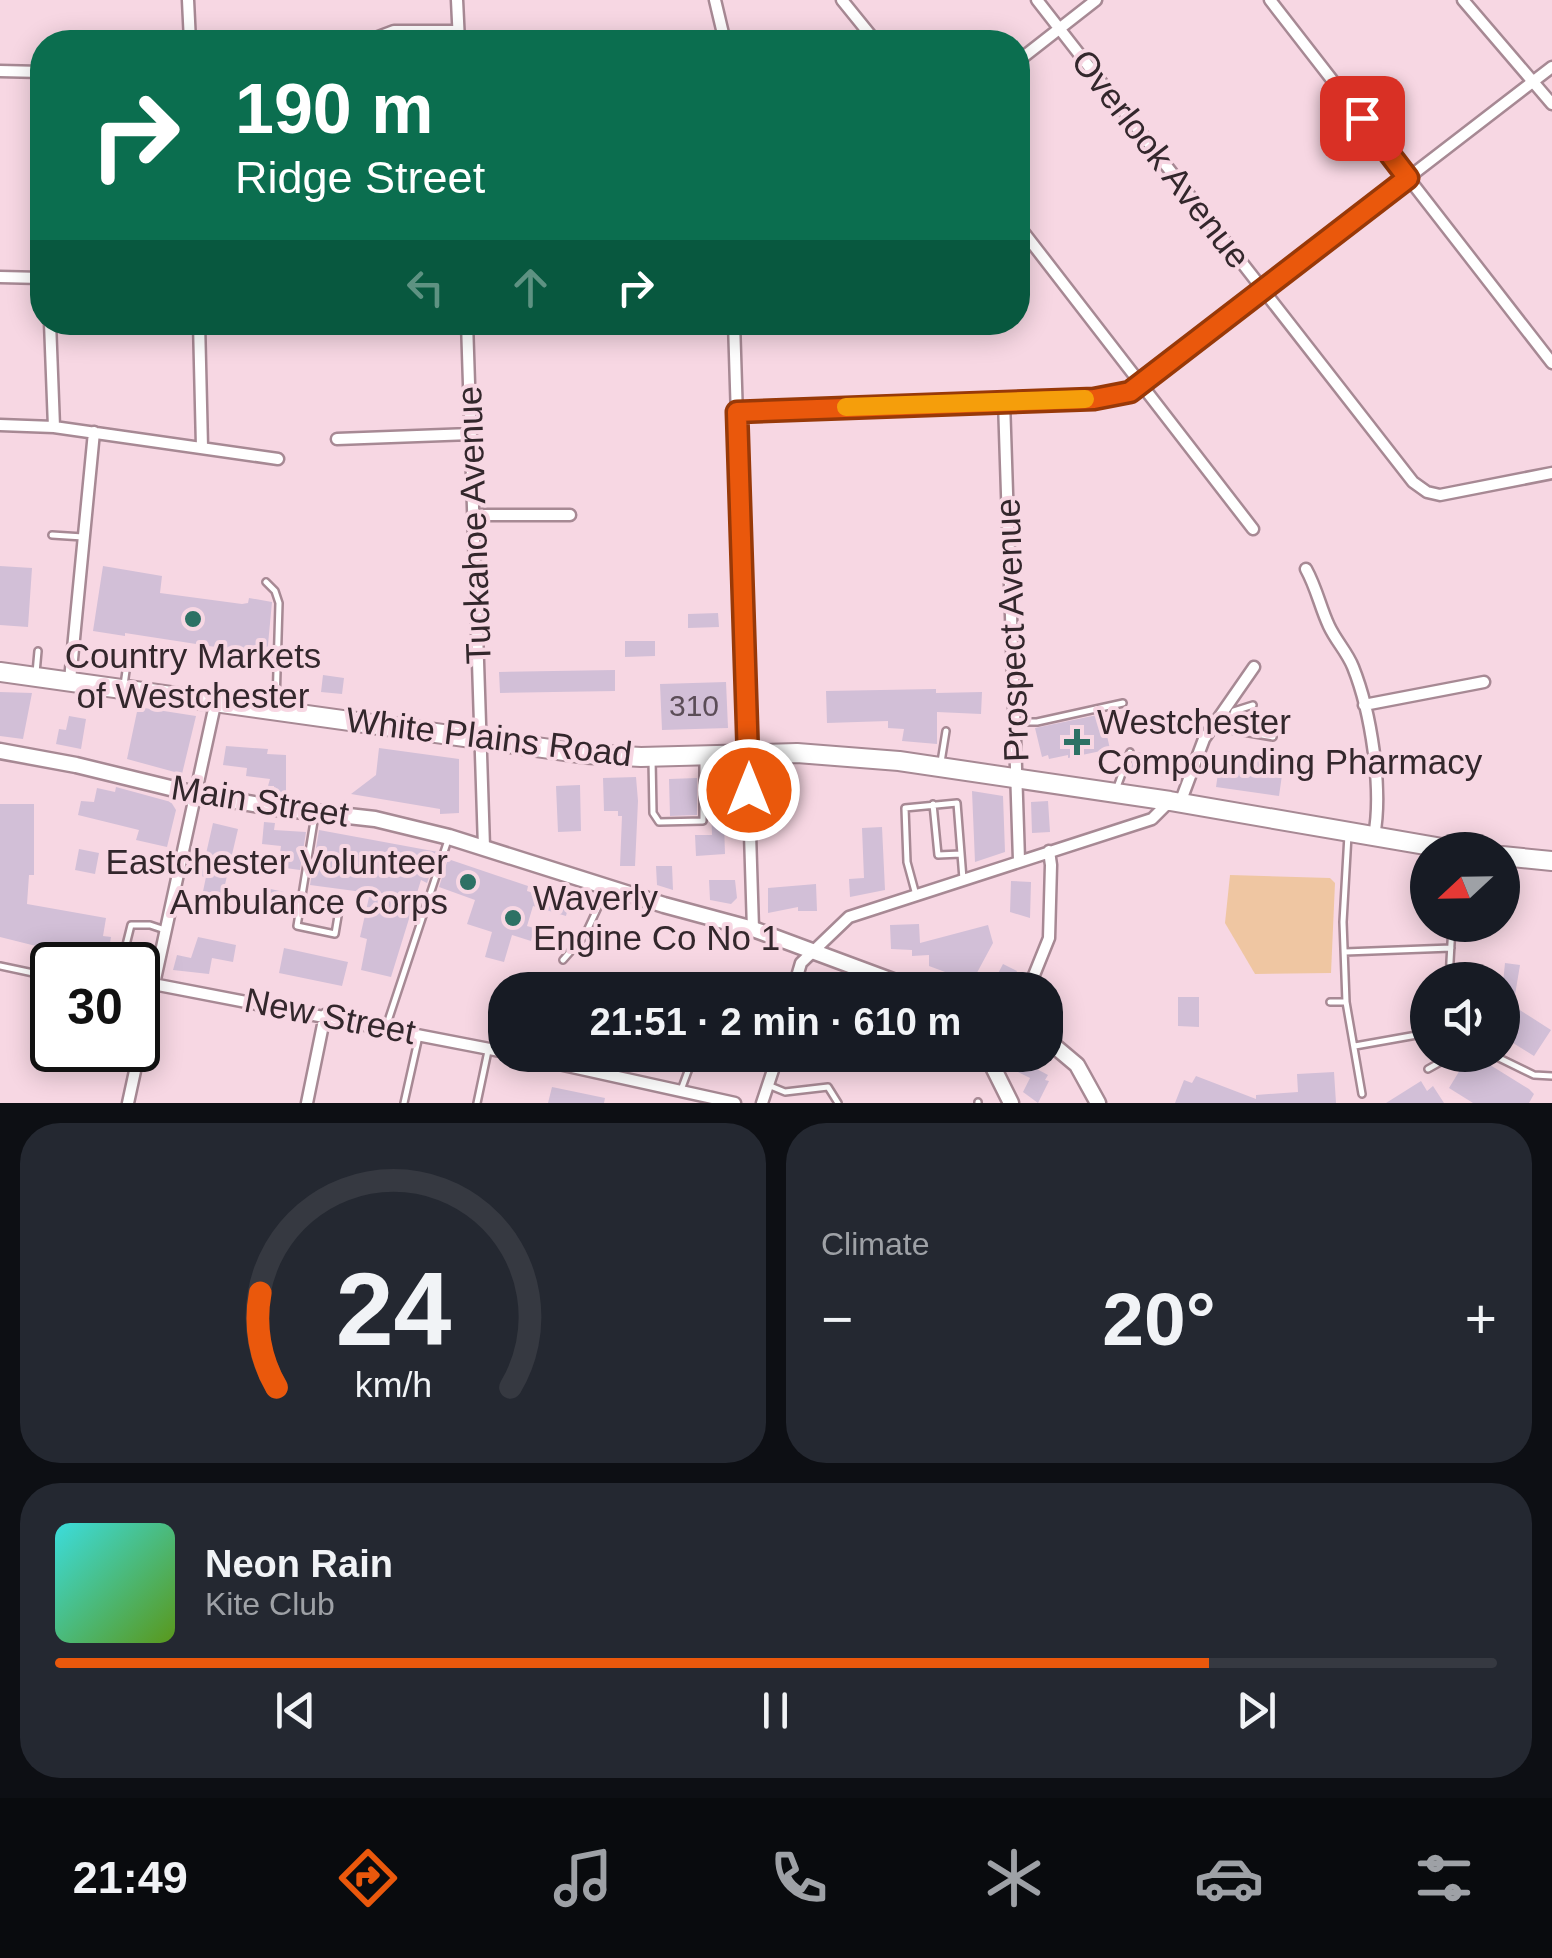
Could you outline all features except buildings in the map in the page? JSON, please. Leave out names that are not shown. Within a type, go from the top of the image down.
[{"type":"main road","name":"White Plains Road","points":[[0,672],[586,754],[749,752],[865,757],[940,766],[1410,842]]},
{"type":"main road","points":[[1520,858],[1552,861]]},
{"type":"street","points":[[188,0],[189,30]]},
{"type":"street","points":[[457,0],[459,30]]},
{"type":"street","points":[[714,0],[721,30]]},
{"type":"street","points":[[842,0],[866,30]]},
{"type":"street","name":"Overlook Avenue","points":[[1037,0],[1412,482],[1427,492],[1440,494],[1552,472]]},
{"type":"street","points":[[1030,51],[1096,0]]},
{"type":"street","points":[[1270,0],[1552,363]]},
{"type":"street","points":[[1463,0],[1552,104]]},
{"type":"street","points":[[737,412],[1094,399],[1130,392],[1552,67]]},
{"type":"street","points":[[0,71],[30,72]]},
{"type":"street","points":[[1030,241],[1254,529]]},
{"type":"street","points":[[0,277],[30,278]]},
{"type":"street","points":[[50,335],[54,427]]},
{"type":"street","points":[[199,335],[202,447]]},
{"type":"street","name":"Tuckahoe Avenue","points":[[467,335],[484,847]]},
{"type":"street","points":[[734,335],[753,930]]},
{"type":"street","name":"Prospect Avenue","points":[[1004,401],[1020,860]]},
{"type":"street","points":[[0,424],[94,432],[278,459]]},
{"type":"street","points":[[70,680],[94,432]]},
{"type":"street","points":[[337,439],[471,434]]},
{"type":"street","points":[[474,516],[570,515]]},
{"type":"street","points":[[1306,569],[1320,595],[1328,625],[1353,668],[1364,704],[1374,766],[1374,836]]},
{"type":"street","points":[[798,972],[801,963],[849,917],[1152,819],[1175,802],[1204,739],[1220,728],[1254,668]]},
{"type":"street","points":[[1364,704],[1484,682]]},
{"type":"street","points":[[160,962],[216,700]]},
{"type":"street","name":"Main Street","points":[[0,751],[195,794],[376,820],[448,837],[753,930],[869,972]]},
{"type":"street","points":[[1035,972],[1049,938],[1052,866],[1048,851]]},
{"type":"street","name":"New Street","points":[[160,985],[488,1048]]},
{"type":"street","points":[[307,1103],[325,1015]]},
{"type":"street","points":[[1063,1053],[1077,1065],[1098,1103]]},
{"type":"street","points":[[128,1103],[133,1072]]},
{"type":"street","points":[[595,1072],[735,1103]]},
{"type":"street","points":[[762,1103],[772,1072]]},
{"type":"street","points":[[996,1072],[1011,1103]]},
{"type":"lane","points":[[52,536],[83,537]]},
{"type":"lane","points":[[266,582],[275,590],[279,603],[275,709]]},
{"type":"lane","points":[[36,676],[38,651]]},
{"type":"lane","points":[[123,688],[128,657]]},
{"type":"lane","points":[[1016,722],[1037,722],[1124,704]]},
{"type":"lane","points":[[1254,705],[1234,711],[1220,728],[1273,737]]},
{"type":"lane","points":[[940,766],[946,731]]},
{"type":"lane","points":[[1115,793],[1130,752]]},
{"type":"lane","points":[[652,756],[654,812],[659,822],[702,821],[703,754]]},
{"type":"lane","points":[[916,895],[907,862],[905,808],[957,803],[963,879]]},
{"type":"lane","points":[[933,804],[938,855],[961,854]]},
{"type":"lane","points":[[315,812],[296,926],[335,934],[340,904]]},
{"type":"lane","points":[[1348,832],[1346,1002],[1362,1094]]},
{"type":"lane","points":[[386,1027],[448,837]]},
{"type":"lane","points":[[563,960],[585,935],[607,887]]},
{"type":"lane","points":[[127,942],[132,926],[150,925],[168,932]]},
{"type":"lane","points":[[1450,962],[1451,942]]},
{"type":"lane","points":[[1345,952],[1451,948]]},
{"type":"lane","points":[[0,966],[30,972]]},
{"type":"lane","points":[[1330,1002],[1346,1002]]},
{"type":"lane","points":[[404,1103],[420,1033]]},
{"type":"lane","points":[[1355,1046],[1410,1037]]},
{"type":"lane","points":[[477,1103],[488,1048]]},
{"type":"lane","points":[[1520,1068],[1534,1075],[1552,1076]]},
{"type":"lane","points":[[681,1091],[688,1072]]},
{"type":"lane","points":[[768,1085],[794,1092],[828,1087],[838,1103]]},
{"type":"shaded area","points":[[1230,875],[1330,878],[1335,883],[1331,973],[1255,974],[1225,923]]},
{"type":"slow traffic","points":[[846,407],[1085,399]]},
{"type":"place","name":"Country Markets of Westchester","points":[[193,619]]},
{"type":"place","name":"Westchester Compounding Pharmacy","points":[[1077,742]]},
{"type":"place","name":"Eastchester Volunteer Ambulance Corps","points":[[468,882]]},
{"type":"place","name":"Waverly Engine Co No 1","points":[[513,918]]},
{"type":"route","points":[[749,790],[737,412],[1094,399],[1130,392],[1408,178],[1362,118]]}]
